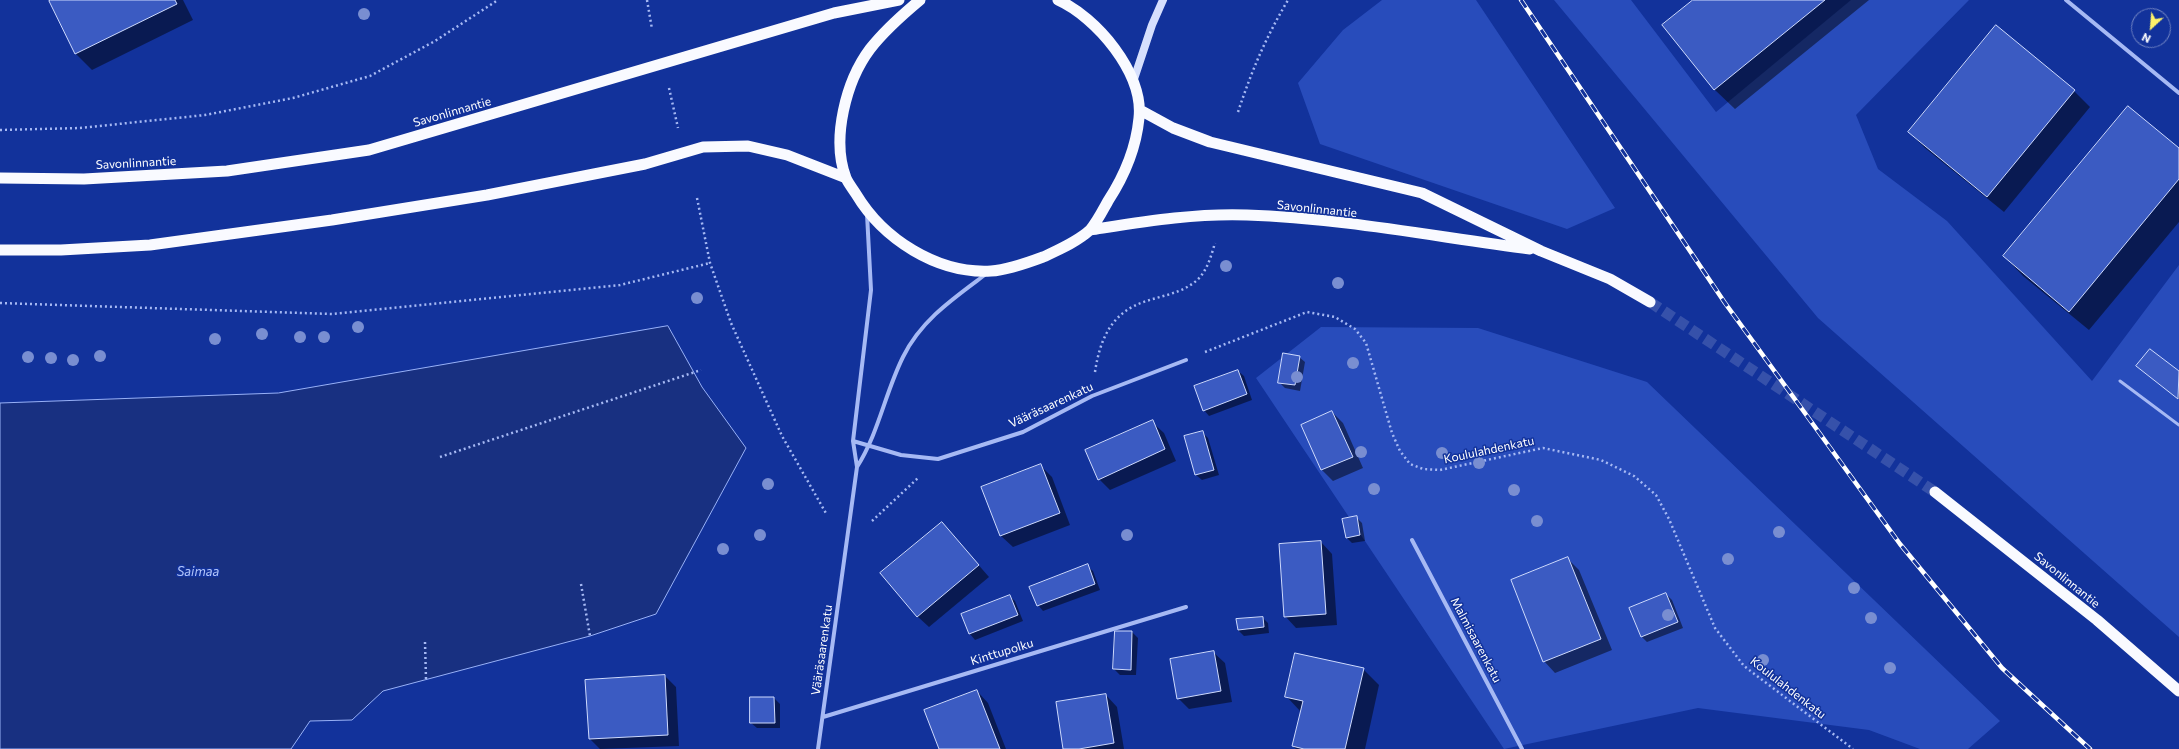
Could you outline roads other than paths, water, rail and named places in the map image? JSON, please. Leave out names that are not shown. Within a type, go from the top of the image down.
[{"type":"highway","name":"Savonlinnantie","points":[[0,178],[84,179],[227,171],[369,150],[834,13],[899,0]]},
{"type":"highway","points":[[920,0],[895,22],[870,50],[849,88],[840,122],[841,152],[846,178],[867,212],[898,241],[928,259],[956,268],[991,271],[1025,264],[1061,249],[1090,230],[1121,181],[1138,132],[1140,110],[1133,82],[1122,59],[1098,29],[1072,6],[1058,0]]},
{"type":"highway","name":"Savonlinnantie","points":[[1140,110],[1173,128],[1210,142],[1422,193],[1541,251],[1610,280],[1650,302]]},
{"type":"highway","points":[[0,250],[61,250],[150,245],[332,220],[487,195],[637,166],[703,147],[748,146],[787,155],[846,178]]},
{"type":"highway","name":"Savonlinnantie","points":[[1090,230],[1189,216],[1246,215],[1308,219],[1541,251]]},
{"type":"highway","name":"Savonlinnantie","points":[[1935,492],[2097,620],[2179,691]]},
{"type":"main road","points":[[1133,82],[1152,24],[1163,0]]},
{"type":"street","points":[[2066,0],[2179,93]]},
{"type":"street","points":[[857,467],[853,441],[871,290],[867,212]]},
{"type":"street","points":[[857,467],[870,447],[903,357],[921,328],[941,307],[991,271]]},
{"type":"street","name":"Vääräsaarenkatu","points":[[853,441],[901,455],[938,459],[1023,432],[1092,396],[1186,360]]},
{"type":"street","name":"Vääräsaarenkatu","points":[[818,749],[857,467]]},
{"type":"street","name":"Malmisaarenkatu","points":[[1412,540],[1522,749]]},
{"type":"street","name":"Kinttupolku","points":[[823,716],[1186,607]]},
{"type":"lane","points":[[2120,381],[2179,425]]},
{"type":"water","name":"Saimaa","points":[[668,326],[702,387],[746,448],[656,614],[590,636],[383,691],[352,720],[310,721],[291,749],[0,749],[0,403],[278,393]]},
{"type":"tunnel","points":[[1650,302],[1935,492]]},
{"type":"railway","points":[[1521,0],[1725,303],[1900,544],[2002,668],[2090,749]]}]
